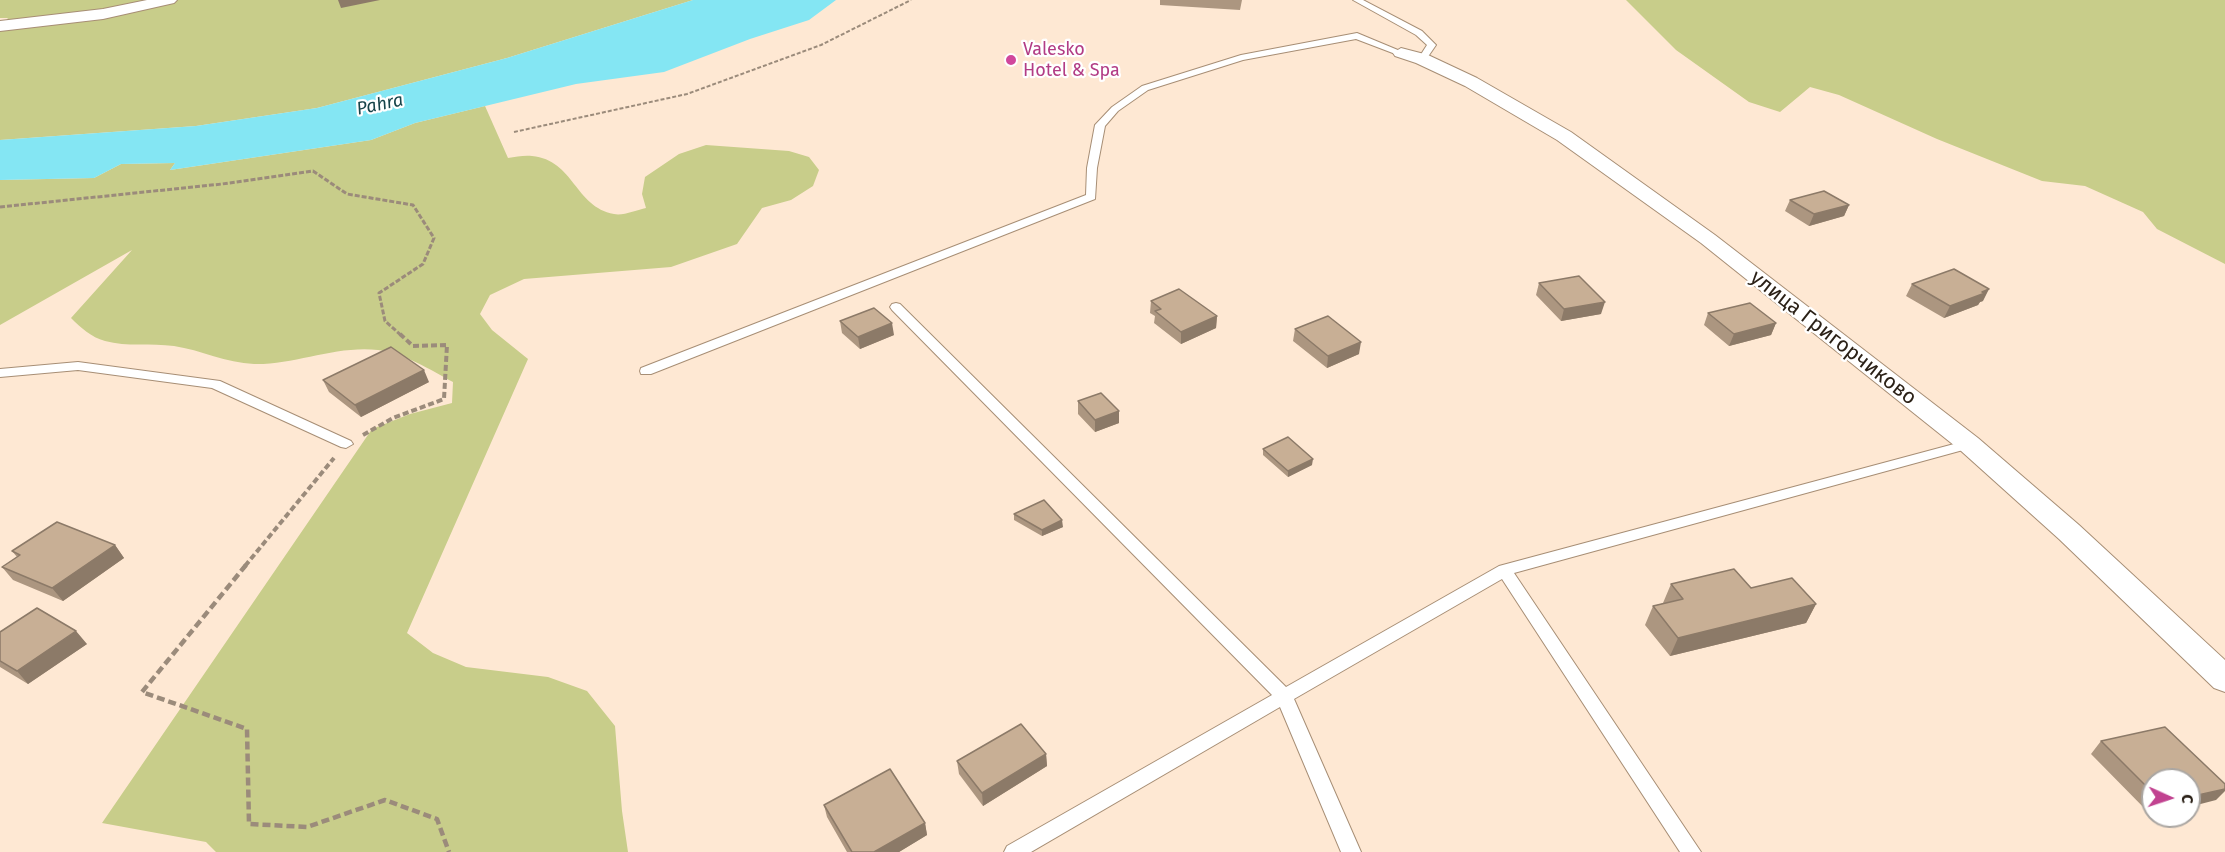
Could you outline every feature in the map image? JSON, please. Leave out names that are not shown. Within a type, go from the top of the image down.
[{"type":"street","points":[[0,26],[102,14],[169,0]]},
{"type":"street","name":"улица Григорчиково","points":[[1411,56],[1471,82],[1564,136],[1707,239],[1969,444],[2069,532],[2225,679]]},
{"type":"lane","points":[[646,371],[1091,197],[1092,168],[1100,125],[1115,109],[1145,88],[1241,58],[1357,36],[1411,56],[1432,45],[1419,33],[1357,0]]},
{"type":"lane","points":[[896,307],[1284,696],[1351,852]]},
{"type":"lane","points":[[0,373],[78,366],[215,384],[345,444]]},
{"type":"lane","points":[[1014,852],[1504,570],[1969,444]]},
{"type":"lane","points":[[1504,570],[1691,852]]},
{"type":"path","points":[[514,132],[687,94],[821,45],[911,0]]},
{"type":"path","points":[[0,207],[222,184],[313,171],[347,194],[412,205],[434,238],[423,264],[378,293],[385,321],[414,346],[447,345],[444,399],[393,418],[345,444],[142,692],[247,729],[249,824],[307,826],[385,800],[437,819],[449,852]]},
{"type":"green space","points":[[0,0],[693,0],[507,58],[317,108],[196,126],[0,140],[0,28],[8,18],[0,18]]},
{"type":"green space","points":[[1626,0],[2225,0],[2225,264],[2157,229],[2143,212],[2085,186],[2042,181],[1937,139],[1839,95],[1810,87],[1780,112],[1749,102],[1676,50]]},
{"type":"green space","points":[[485,106],[508,158],[529,156],[546,159],[566,174],[591,203],[601,210],[614,214],[626,214],[646,208],[642,194],[645,177],[679,154],[706,145],[789,151],[809,157],[819,170],[813,186],[791,200],[762,208],[737,244],[671,267],[524,279],[490,295],[480,314],[492,330],[528,359],[407,633],[433,653],[466,667],[548,677],[587,691],[615,726],[628,852],[216,852],[206,842],[102,823],[372,429],[410,414],[452,403],[453,382],[408,358],[378,350],[347,350],[284,362],[254,364],[174,346],[122,344],[100,339],[86,332],[71,318],[132,250],[0,325],[0,180],[94,178],[121,164],[175,163],[170,170],[371,140],[415,123]]},
{"type":"water","name":"Pahra","points":[[693,0],[836,0],[809,20],[750,39],[664,72],[576,84],[415,123],[371,140],[170,170],[175,163],[121,164],[94,178],[0,180],[0,140],[196,126],[317,108],[507,58]]},
{"type":"building","points":[[1824,191],[1849,205],[1814,214],[1790,200]]},
{"type":"building","points":[[1954,269],[1989,289],[1982,292],[1985,293],[1950,306],[1912,284]]},
{"type":"building","points":[[1579,276],[1605,302],[1564,309],[1539,283]]},
{"type":"building","points":[[1179,289],[1217,316],[1181,332],[1155,311],[1161,309],[1151,301]]},
{"type":"building","points":[[1750,303],[1776,323],[1734,334],[1708,313]]},
{"type":"building","points":[[874,308],[892,323],[858,337],[840,321]]},
{"type":"building","points":[[1328,316],[1361,342],[1328,356],[1295,329]]},
{"type":"building","points":[[391,347],[424,370],[355,405],[323,380]]},
{"type":"building","points":[[1101,393],[1119,411],[1095,420],[1078,401]]},
{"type":"building","points":[[1288,437],[1313,459],[1288,471],[1263,449]]},
{"type":"building","points":[[1044,500],[1062,520],[1042,530],[1014,514]]},
{"type":"building","points":[[57,522],[115,545],[52,588],[2,567],[20,555],[12,551]]},
{"type":"building","points":[[1734,569],[1751,588],[1792,578],[1816,604],[1678,638],[1653,606],[1683,599],[1671,584]]},
{"type":"building","points":[[37,608],[76,631],[17,671],[0,661],[0,632]]},
{"type":"building","points":[[1021,724],[1046,754],[982,793],[957,761]]},
{"type":"building","points":[[2165,727],[2225,784],[2225,789],[2201,794],[2201,768],[2141,768],[2141,781],[2101,741]]},
{"type":"building","points":[[890,769],[925,823],[874,852],[852,852],[824,805]]},
{"type":"place","name":"Valesko Hotel & Spa","points":[[1011,60]]}]
